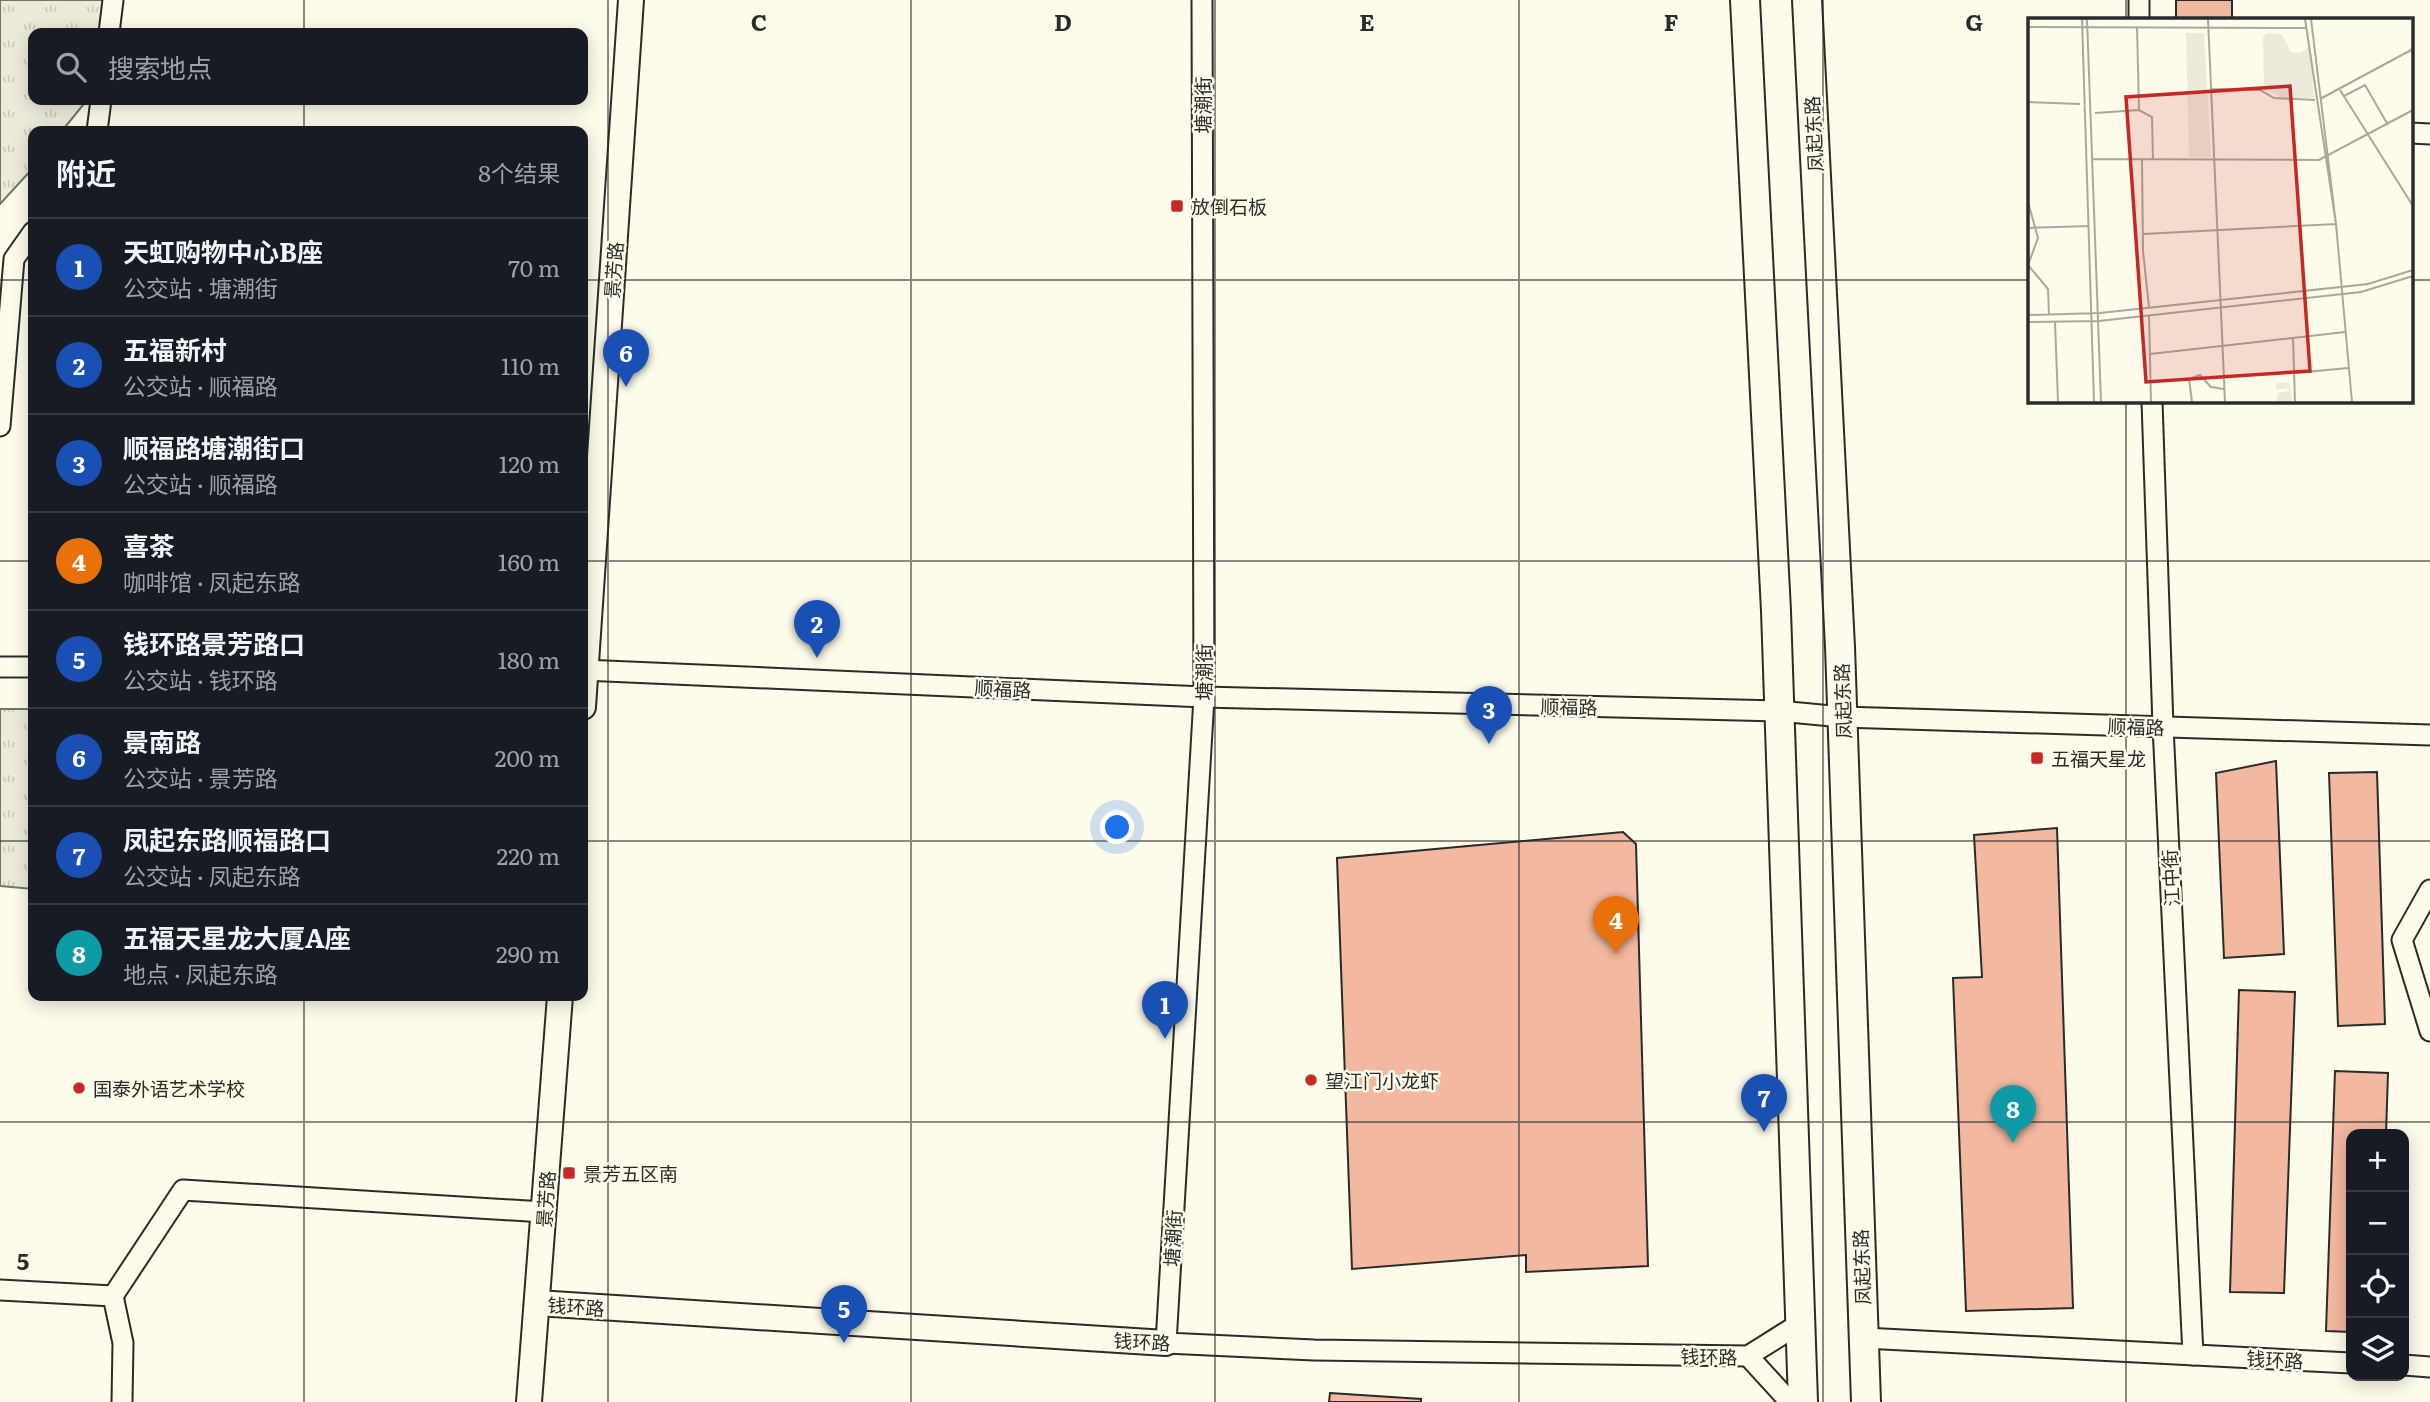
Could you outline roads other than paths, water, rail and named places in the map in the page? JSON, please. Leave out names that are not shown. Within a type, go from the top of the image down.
[{"type":"main road","points":[[1745,0],[1779,711],[1803,1402]]},
{"type":"main road","name":"凤起东路","points":[[1807,0],[1842,717],[1867,1402]]},
{"type":"street","points":[[110,28],[113,0]]},
{"type":"street","name":"景芳路","points":[[588,613],[631,0]]},
{"type":"street","name":"塘潮街","points":[[1166,1343],[1204,697],[1202,0]]},
{"type":"street","points":[[2138,0],[2139,18]]},
{"type":"street","points":[[98,126],[100,105]]},
{"type":"street","points":[[2412,133],[2430,134]]},
{"type":"street","points":[[0,426],[14,259],[28,239]]},
{"type":"street","name":"江中街","points":[[2152,402],[2163,726],[2193,1355]]},
{"type":"street","points":[[0,667],[28,667]]},
{"type":"street","name":"顺福路","points":[[588,670],[1204,697],[1779,711],[1842,717],[2430,734]]},
{"type":"street","points":[[2430,890],[2402,940],[2430,1031]]},
{"type":"street","name":"景芳路","points":[[529,1402],[561,1001]]},
{"type":"street","points":[[122,1402],[123,1343],[113,1296],[183,1190],[544,1212]]},
{"type":"street","points":[[0,1290],[113,1296]]},
{"type":"street","name":"钱环路","points":[[537,1303],[1314,1350],[1748,1356],[1799,1324]]},
{"type":"street","name":"钱环路","points":[[1864,1338],[2346,1363]]},
{"type":"street","name":"钱环路","points":[[1748,1356],[1790,1402]]},
{"type":"street","points":[[2409,1365],[2430,1367]]},
{"type":"place","name":"放倒石板","points":[[1177,206]]},
{"type":"place","name":"景南路","points":[[626,387]]},
{"type":"place","name":"五福新村","points":[[817,658]]},
{"type":"place","name":"顺福路塘潮街口","points":[[1489,744]]},
{"type":"place","name":"五福天星龙","points":[[2037,758]]},
{"type":"place","name":"喜茶","points":[[1616,954]]},
{"type":"place","name":"天虹购物中心B座","points":[[1165,1039]]},
{"type":"place","name":"望江门小龙虾","points":[[1311,1080]]},
{"type":"place","name":"国泰外语艺术学校","points":[[79,1088]]},
{"type":"place","name":"凤起东路顺福路口","points":[[1764,1132]]},
{"type":"place","name":"五福天星龙大厦A座","points":[[2013,1143]]},
{"type":"place","name":"景芳五区南","points":[[569,1173]]},
{"type":"place","name":"钱环路景芳路口","points":[[844,1343]]}]
